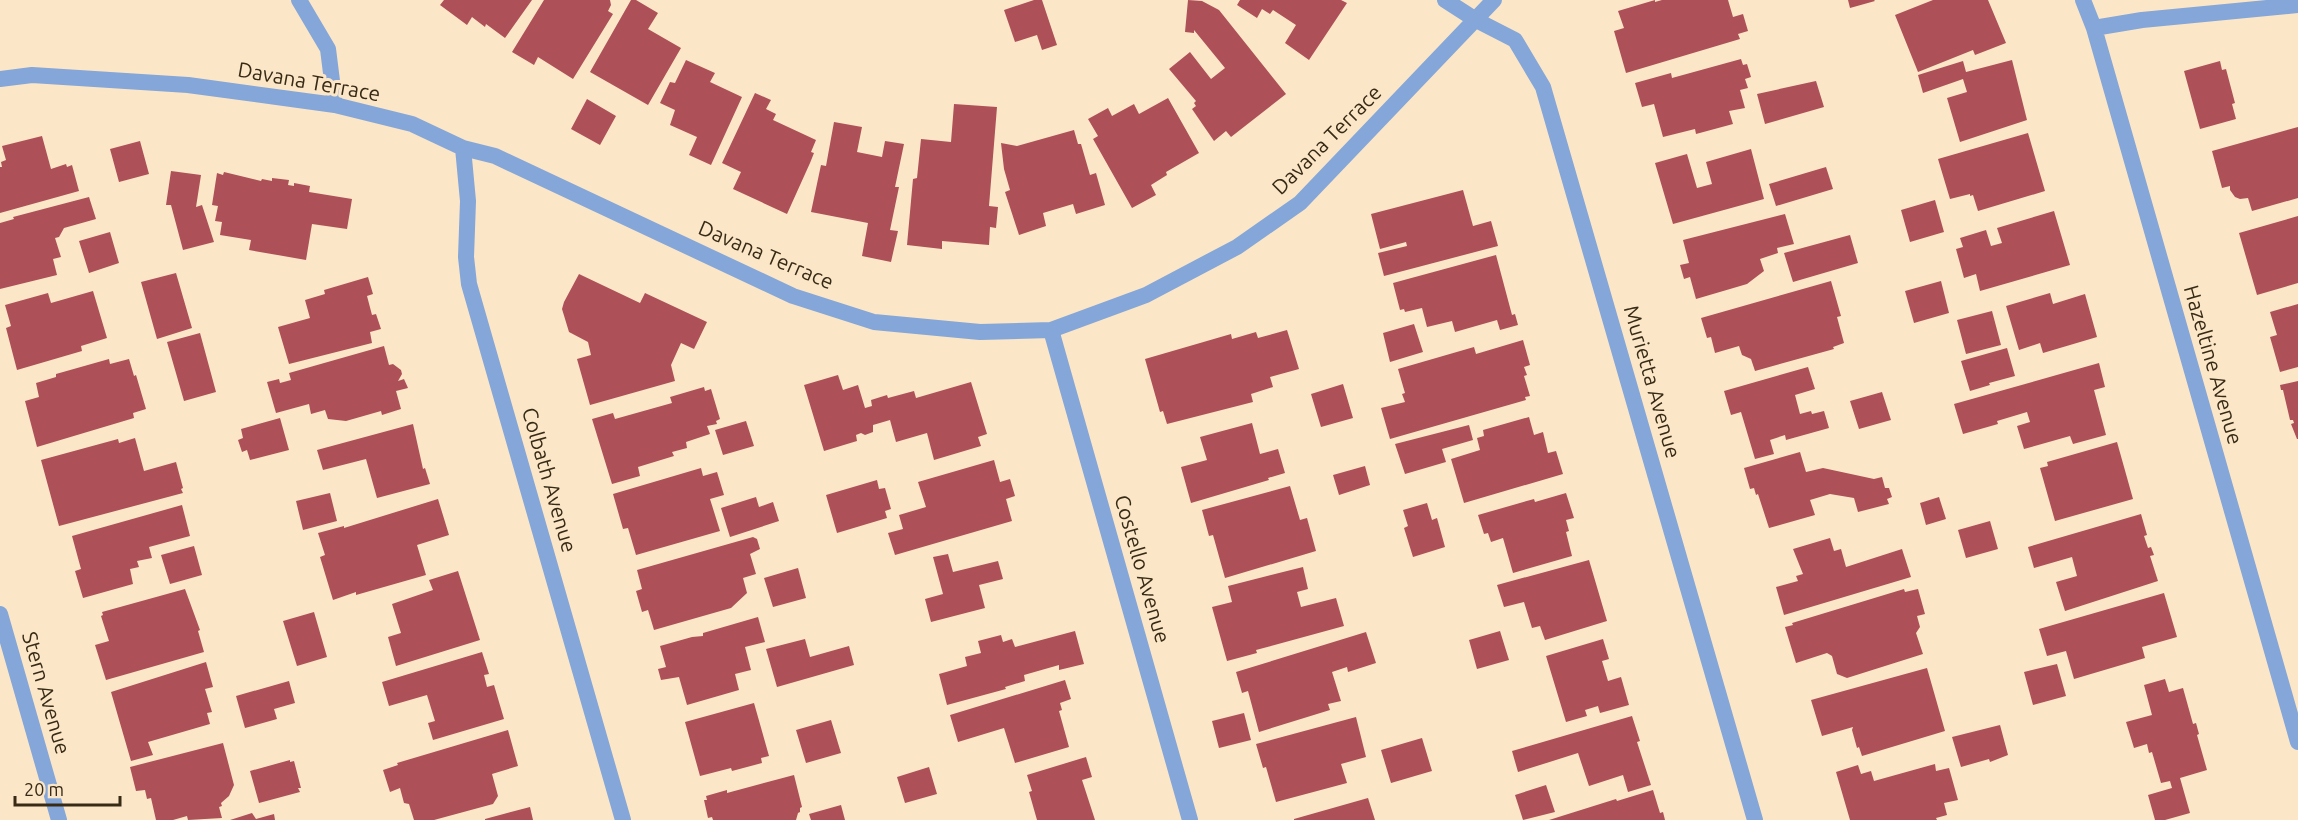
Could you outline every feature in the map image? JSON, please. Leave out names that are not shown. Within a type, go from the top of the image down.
[{"type":"street","points":[[299,0],[328,49],[335,105]]},
{"type":"street","name":"Murietta Avenue","points":[[1445,0],[1476,20],[1515,40],[1543,87],[1755,820]]},
{"type":"street","name":"Davana Terrace","points":[[0,79],[32,75],[188,85],[335,105],[412,124],[464,148],[495,156],[793,296],[874,322],[980,332],[1051,330],[1146,295],[1237,247],[1300,203],[1494,0]]},
{"type":"street","name":"Hazeltine Avenue","points":[[2083,0],[2094,28],[2295,721],[2298,742]]},
{"type":"street","points":[[2094,28],[2142,20],[2298,5]]},
{"type":"street","name":"Colbath Avenue","points":[[464,148],[468,201],[466,257],[469,284],[623,820]]},
{"type":"street","name":"Costello Avenue","points":[[1051,330],[1190,820]]},
{"type":"street","name":"Stern Avenue","points":[[0,614],[59,820]]},
{"type":"building","points":[[444,0],[532,0],[505,38],[472,17],[467,25],[440,5]]},
{"type":"building","points":[[544,0],[610,0],[611,5],[608,11],[613,14],[573,79],[538,57],[534,65],[512,52]]},
{"type":"building","points":[[631,0],[636,0],[658,13],[648,29],[681,48],[648,105],[590,72]]},
{"type":"building","points":[[1034,0],[1042,0],[1057,45],[1042,50],[1037,35],[1015,42],[1004,10]]},
{"type":"building","points":[[1188,0],[1202,1],[1219,10],[1286,94],[1231,137],[1226,131],[1214,141],[1192,109],[1196,106],[1194,103],[1196,101],[1169,69],[1190,52],[1211,79],[1225,68],[1194,30],[1194,33],[1185,32]]},
{"type":"building","points":[[1240,0],[1341,0],[1347,3],[1309,60],[1285,43],[1296,25],[1273,10],[1270,14],[1262,9],[1257,18],[1237,5]]},
{"type":"building","points":[[1655,0],[1655,2],[1662,0],[1728,0],[1733,17],[1743,14],[1748,31],[1738,34],[1740,39],[1626,73],[1614,31],[1624,28],[1618,11]]},
{"type":"building","points":[[1848,0],[1874,0],[1875,1],[1850,8]]},
{"type":"building","points":[[1933,0],[1988,0],[2006,43],[1975,55],[1973,50],[1918,72],[1895,15]]},
{"type":"building","points":[[1741,59],[1743,65],[1747,64],[1751,77],[1745,79],[1748,88],[1740,90],[1745,108],[1729,111],[1733,124],[1696,134],[1695,129],[1663,137],[1654,104],[1642,107],[1635,83],[1671,73],[1672,78]]},
{"type":"building","points":[[686,60],[715,73],[710,82],[742,97],[711,165],[689,155],[697,137],[670,125],[675,110],[660,103],[670,82],[675,83]]},
{"type":"building","points":[[2012,60],[2027,120],[1960,142],[1947,98],[1967,92],[1963,79],[1923,93],[1918,75],[1963,61],[1966,72]]},
{"type":"building","points":[[2220,61],[2222,70],[2226,69],[2235,103],[2232,104],[2236,119],[2200,129],[2184,71]]},
{"type":"building","points":[[1816,81],[1824,107],[1765,124],[1757,94]]},
{"type":"building","points":[[755,93],[771,100],[766,109],[776,114],[773,120],[816,140],[811,152],[814,153],[787,214],[733,189],[741,172],[722,163]]},
{"type":"building","points":[[1168,98],[1199,153],[1166,172],[1167,175],[1151,185],[1156,195],[1132,208],[1093,139],[1098,136],[1088,119],[1108,108],[1112,116],[1134,104],[1139,114]]},
{"type":"building","points":[[587,99],[616,116],[600,145],[571,129]]},
{"type":"building","points":[[954,104],[997,107],[989,206],[998,207],[996,228],[990,227],[989,245],[942,241],[942,249],[907,245],[913,179],[917,178],[921,139],[951,142]]},
{"type":"building","points":[[834,122],[862,127],[857,152],[882,157],[885,141],[904,144],[895,187],[899,187],[890,230],[898,231],[891,262],[862,256],[868,223],[811,212],[821,165],[826,166]]},
{"type":"building","points":[[2298,127],[2298,198],[2252,211],[2248,198],[2235,197],[2230,186],[2222,188],[2212,151]]},
{"type":"building","points":[[1074,130],[1078,144],[1081,144],[1090,175],[1096,173],[1105,205],[1076,214],[1073,204],[1043,213],[1046,226],[1019,235],[1005,192],[1010,190],[1004,169],[1001,143],[1017,146]]},
{"type":"building","points":[[2028,133],[2045,191],[1978,211],[1973,195],[1950,199],[1938,159]]},
{"type":"building","points":[[42,136],[51,169],[66,164],[67,167],[72,165],[79,191],[0,213],[0,167],[2,167],[1,162],[6,160],[2,146]]},
{"type":"building","points":[[140,141],[149,174],[119,182],[110,149]]},
{"type":"building","points":[[1751,149],[1764,199],[1673,224],[1655,163],[1687,154],[1697,188],[1712,184],[1706,162]]},
{"type":"building","points":[[1826,167],[1833,189],[1776,206],[1769,184]]},
{"type":"building","points":[[171,171],[201,175],[196,207],[202,205],[214,242],[183,250],[171,205],[166,205]]},
{"type":"building","points":[[224,172],[261,181],[262,179],[272,181],[272,178],[289,180],[288,185],[294,186],[294,183],[310,186],[309,192],[352,199],[347,229],[312,224],[306,260],[249,250],[251,240],[220,235],[222,222],[215,221],[218,206],[212,205],[217,173],[223,175]]},
{"type":"building","points":[[1463,190],[1473,226],[1491,221],[1498,246],[1384,276],[1378,253],[1407,246],[1406,242],[1380,249],[1371,214]]},
{"type":"building","points":[[89,197],[96,219],[64,228],[59,237],[55,238],[61,257],[53,259],[57,275],[0,289],[0,223],[14,219],[13,217]]},
{"type":"building","points":[[1935,200],[1944,232],[1910,242],[1901,210]]},
{"type":"building","points":[[2054,211],[2070,265],[1980,291],[1976,274],[1964,278],[1956,249],[1963,247],[1960,238],[1986,230],[1991,246],[2002,243],[1997,228]]},
{"type":"building","points":[[1785,214],[1794,244],[1777,248],[1778,253],[1760,259],[1764,271],[1747,284],[1696,299],[1690,277],[1684,279],[1680,265],[1689,263],[1683,240]]},
{"type":"building","points":[[2298,216],[2298,283],[2257,295],[2239,233]]},
{"type":"building","points":[[110,232],[119,263],[89,273],[79,241]]},
{"type":"building","points":[[1850,235],[1858,263],[1793,282],[1784,253]]},
{"type":"building","points":[[1496,255],[1512,315],[1515,314],[1518,325],[1500,330],[1497,320],[1455,332],[1452,321],[1427,327],[1422,308],[1405,312],[1404,309],[1400,310],[1393,283]]},
{"type":"building","points":[[176,273],[192,328],[157,339],[141,282]]},
{"type":"building","points":[[579,274],[640,303],[645,293],[707,322],[694,349],[681,343],[671,365],[675,381],[590,405],[577,359],[591,355],[588,342],[569,332],[562,309]]},
{"type":"building","points":[[368,277],[373,294],[367,296],[372,315],[376,314],[381,329],[370,332],[372,343],[289,364],[278,327],[310,318],[305,300],[325,294],[324,290]]},
{"type":"building","points":[[1831,281],[1841,316],[1837,317],[1844,343],[1833,347],[1834,349],[1755,371],[1751,359],[1742,355],[1739,346],[1715,353],[1711,337],[1707,338],[1701,318]]},
{"type":"building","points":[[1941,281],[1949,313],[1914,323],[1905,291]]},
{"type":"building","points":[[93,291],[107,338],[81,346],[82,351],[17,370],[6,328],[11,326],[5,305],[48,293],[51,303]]},
{"type":"building","points":[[2050,293],[2053,304],[2085,294],[2097,337],[2043,353],[2040,343],[2019,350],[2006,306]]},
{"type":"building","points":[[2298,304],[2298,367],[2280,372],[2270,337],[2277,335],[2270,312]]},
{"type":"building","points":[[1992,311],[2001,345],[1966,354],[1957,320]]},
{"type":"building","points":[[1414,324],[1423,352],[1390,362],[1383,333]]},
{"type":"building","points":[[1287,330],[1299,369],[1270,377],[1273,387],[1251,394],[1253,402],[1167,424],[1163,411],[1160,412],[1145,359],[1231,334],[1232,339],[1256,332],[1258,338]]},
{"type":"building","points":[[200,333],[216,392],[184,401],[167,342]]},
{"type":"building","points":[[1523,340],[1530,365],[1524,367],[1527,375],[1524,376],[1530,396],[1525,397],[1526,400],[1390,439],[1381,408],[1405,402],[1402,394],[1405,393],[1398,369],[1474,347],[1476,354]]},
{"type":"building","points":[[384,346],[389,365],[393,364],[401,370],[402,374],[398,381],[404,379],[408,388],[396,391],[401,409],[382,415],[381,411],[346,421],[328,419],[325,410],[311,414],[309,404],[276,413],[267,382],[279,379],[280,383],[291,380],[289,373]]},
{"type":"building","points":[[2007,348],[2015,376],[1970,391],[1961,361]]},
{"type":"building","points":[[109,359],[110,364],[129,359],[146,409],[133,413],[134,418],[37,447],[25,401],[39,397],[36,383],[56,377],[56,374]]},
{"type":"building","points":[[2099,363],[2105,387],[2094,390],[2106,435],[2073,444],[2070,436],[2024,449],[2017,426],[2030,422],[2027,412],[1997,421],[1998,424],[1963,434],[1954,404]]},
{"type":"building","points":[[1808,367],[1815,389],[1795,395],[1800,414],[1824,411],[1829,428],[1786,440],[1785,435],[1770,440],[1774,454],[1755,459],[1741,412],[1731,415],[1724,391]]},
{"type":"building","points":[[838,375],[843,390],[858,385],[865,408],[872,406],[871,400],[887,395],[888,398],[914,391],[916,398],[971,382],[987,434],[978,437],[981,446],[934,460],[927,433],[896,442],[890,420],[873,425],[873,432],[856,435],[857,441],[824,451],[804,385]]},
{"type":"building","points":[[2298,381],[2297,439],[2291,424],[2294,423],[2290,420],[2280,385]]},
{"type":"building","points":[[1343,384],[1353,418],[1321,427],[1311,394]]},
{"type":"building","points":[[704,387],[705,391],[711,389],[720,419],[716,421],[717,424],[707,426],[710,434],[686,442],[687,448],[672,452],[674,456],[638,467],[640,476],[612,484],[592,419],[613,413],[615,419],[672,403],[670,397]]},
{"type":"building","points":[[1882,392],[1891,420],[1859,429],[1850,401]]},
{"type":"building","points":[[1529,417],[1534,435],[1543,432],[1548,453],[1556,451],[1563,474],[1464,503],[1451,459],[1480,450],[1477,438],[1484,436],[1483,430]]},
{"type":"building","points":[[280,418],[289,450],[250,460],[247,450],[242,452],[238,440],[243,438],[241,429]]},
{"type":"building","points":[[746,421],[754,446],[723,455],[715,430]]},
{"type":"building","points":[[1252,423],[1260,454],[1278,449],[1285,473],[1268,478],[1269,480],[1191,503],[1181,467],[1207,460],[1200,437]]},
{"type":"building","points":[[413,424],[423,469],[425,468],[430,484],[377,498],[366,459],[323,470],[317,450]]},
{"type":"building","points":[[1469,425],[1473,440],[1442,449],[1446,462],[1405,474],[1395,444]]},
{"type":"building","points":[[135,438],[144,471],[176,462],[183,493],[59,526],[41,460],[118,439],[119,443]]},
{"type":"building","points":[[2117,442],[2133,499],[2055,521],[2040,468],[2048,466],[2047,462]]},
{"type":"building","points":[[1800,452],[1806,472],[1823,468],[1874,479],[1882,477],[1885,488],[1889,488],[1892,497],[1887,499],[1889,504],[1858,512],[1854,498],[1830,494],[1810,500],[1815,515],[1769,528],[1758,494],[1756,495],[1754,488],[1750,489],[1744,468]]},
{"type":"building","points":[[994,460],[1000,482],[1010,479],[1015,496],[1006,499],[1012,521],[895,555],[888,533],[903,529],[899,515],[926,507],[918,482]]},
{"type":"building","points":[[1365,466],[1370,485],[1339,495],[1333,475]]},
{"type":"building","points":[[701,468],[703,476],[717,472],[724,495],[710,499],[720,531],[636,555],[628,528],[623,529],[613,494]]},
{"type":"building","points":[[877,480],[879,489],[885,488],[891,509],[885,511],[887,518],[837,533],[826,495]]},
{"type":"building","points":[[1290,486],[1300,520],[1307,518],[1316,551],[1225,578],[1213,535],[1209,536],[1202,510]]},
{"type":"building","points":[[330,493],[337,521],[303,530],[296,501]]},
{"type":"building","points":[[1566,493],[1574,518],[1566,520],[1569,531],[1566,532],[1572,556],[1513,573],[1503,538],[1491,542],[1488,533],[1484,534],[1478,515],[1534,499],[1535,502]]},
{"type":"building","points":[[756,497],[759,507],[773,502],[779,521],[730,537],[721,508]]},
{"type":"building","points":[[1939,497],[1946,519],[1926,525],[1920,503]]},
{"type":"building","points":[[438,499],[449,535],[417,545],[426,575],[333,600],[320,557],[325,555],[318,533],[344,526],[344,528]]},
{"type":"building","points":[[1427,503],[1432,520],[1437,518],[1445,547],[1413,557],[1404,528],[1408,526],[1403,510]]},
{"type":"building","points":[[182,505],[190,536],[149,547],[152,558],[137,561],[139,567],[130,569],[133,584],[83,598],[75,571],[81,569],[72,536]]},
{"type":"building","points":[[2141,514],[2147,535],[2144,536],[2148,548],[2151,547],[2154,555],[2150,556],[2158,581],[2065,611],[2056,582],[2077,576],[2072,557],[2034,568],[2028,547]]},
{"type":"building","points":[[1990,521],[1998,549],[1966,558],[1958,530]]},
{"type":"building","points":[[753,537],[757,539],[760,549],[750,554],[756,574],[743,578],[747,593],[731,608],[654,630],[648,610],[642,612],[636,591],[642,589],[637,570]]},
{"type":"building","points":[[1830,538],[1834,551],[1841,549],[1846,567],[1902,549],[1911,577],[1784,615],[1776,587],[1798,581],[1796,576],[1803,574],[1793,549]]},
{"type":"building","points":[[194,546],[202,575],[170,584],[161,555]]},
{"type":"building","points":[[948,554],[953,572],[998,561],[1003,579],[979,585],[985,608],[931,622],[925,599],[943,594],[933,557]]},
{"type":"building","points":[[1589,560],[1607,621],[1545,640],[1540,626],[1532,628],[1524,602],[1504,607],[1497,585]]},
{"type":"building","points":[[1303,567],[1308,589],[1297,592],[1301,607],[1336,598],[1344,626],[1256,650],[1257,653],[1227,661],[1212,607],[1232,602],[1228,586]]},
{"type":"building","points":[[798,568],[806,598],[773,607],[764,578]]},
{"type":"building","points":[[458,571],[480,640],[396,666],[388,637],[401,633],[392,604],[433,590],[429,580]]},
{"type":"building","points":[[185,589],[200,630],[198,631],[204,652],[106,680],[95,645],[109,641],[101,616],[102,612]]},
{"type":"building","points":[[1904,589],[1905,592],[1918,589],[1925,614],[1917,616],[1920,627],[1916,633],[1923,654],[1847,678],[1837,674],[1832,656],[1827,653],[1796,663],[1785,627]]},
{"type":"building","points":[[2164,593],[2177,637],[2142,647],[2145,658],[2074,679],[2066,651],[2047,656],[2039,629]]},
{"type":"building","points":[[314,612],[327,657],[297,666],[283,621]]},
{"type":"building","points":[[758,617],[765,642],[745,647],[751,670],[735,674],[739,690],[687,705],[679,677],[661,680],[658,669],[666,667],[660,646],[703,636],[703,633]]},
{"type":"building","points":[[1075,631],[1084,664],[1059,670],[1059,665],[1024,675],[1025,681],[1005,687],[1006,689],[947,705],[939,674],[967,666],[965,657],[981,653],[978,641],[1001,635],[1003,642],[1012,639],[1015,647]]},
{"type":"building","points":[[1500,631],[1509,660],[1477,669],[1469,640]]},
{"type":"building","points":[[1366,632],[1376,663],[1348,672],[1347,667],[1332,672],[1341,701],[1328,704],[1330,710],[1259,732],[1248,691],[1242,693],[1236,672]]},
{"type":"building","points":[[805,639],[810,657],[849,646],[854,665],[777,687],[766,649]]},
{"type":"building","points":[[1603,639],[1609,659],[1602,661],[1608,681],[1621,677],[1629,705],[1600,713],[1598,706],[1585,710],[1587,716],[1566,722],[1546,656]]},
{"type":"building","points":[[482,652],[489,674],[484,675],[487,687],[494,685],[504,719],[433,740],[428,723],[435,721],[427,695],[389,706],[382,682]]},
{"type":"building","points":[[206,662],[213,687],[205,689],[212,712],[207,713],[210,724],[148,742],[153,755],[131,761],[111,692]]},
{"type":"building","points":[[2057,664],[2066,696],[2033,705],[2024,672]]},
{"type":"building","points":[[1927,668],[1945,731],[1862,756],[1859,747],[1857,748],[1853,727],[1822,736],[1811,700]]},
{"type":"building","points":[[2165,679],[2169,692],[2183,688],[2193,724],[2196,723],[2207,770],[2180,778],[2190,813],[2165,820],[2155,820],[2148,795],[2172,788],[2170,781],[2161,783],[2152,752],[2149,753],[2147,744],[2134,748],[2126,722],[2152,715],[2144,685]]},
{"type":"building","points":[[1065,680],[1071,699],[1060,703],[1062,710],[1059,711],[1069,747],[1015,763],[1004,728],[958,742],[950,715]]},
{"type":"building","points":[[289,681],[295,703],[274,709],[277,719],[245,728],[236,696]]},
{"type":"building","points":[[754,703],[769,756],[761,758],[762,763],[700,776],[685,722]]},
{"type":"building","points":[[1244,713],[1251,740],[1219,748],[1212,721]]},
{"type":"building","points":[[1632,716],[1640,741],[1637,742],[1651,785],[1628,792],[1623,775],[1589,786],[1578,753],[1518,772],[1512,751]]},
{"type":"building","points":[[1356,717],[1366,757],[1341,764],[1347,783],[1276,802],[1266,767],[1263,768],[1256,744]]},
{"type":"building","points":[[831,720],[841,753],[806,763],[796,730]]},
{"type":"building","points":[[2000,725],[2008,755],[1990,762],[1989,759],[1961,767],[1952,737]]},
{"type":"building","points":[[508,730],[518,766],[492,774],[498,796],[493,804],[434,820],[414,820],[409,804],[404,803],[400,788],[390,792],[383,770],[398,765],[397,763]]},
{"type":"building","points":[[1422,738],[1432,771],[1391,783],[1381,750]]},
{"type":"building","points":[[223,743],[234,785],[229,796],[219,807],[222,818],[188,820],[187,816],[173,820],[156,820],[151,798],[147,799],[145,790],[136,791],[130,767]]},
{"type":"building","points":[[1086,757],[1092,777],[1082,780],[1095,820],[1037,820],[1027,775]]},
{"type":"building","points":[[290,760],[290,762],[294,761],[300,792],[259,803],[250,771]]},
{"type":"building","points":[[1935,764],[1936,771],[1949,768],[1958,800],[1944,803],[1947,815],[1936,818],[1937,820],[1850,820],[1836,772],[1858,765],[1861,774],[1871,771],[1874,781]]},
{"type":"building","points":[[929,767],[937,794],[905,803],[897,777]]},
{"type":"building","points":[[794,775],[802,807],[796,820],[713,820],[712,817],[708,818],[704,800],[707,800],[706,796],[727,790],[727,793]]},
{"type":"building","points":[[1546,785],[1555,812],[1523,820],[1515,795]]},
{"type":"building","points":[[1653,790],[1660,813],[1663,812],[1665,820],[1549,820],[1616,799],[1617,801]]},
{"type":"building","points":[[1368,798],[1375,820],[1294,820],[1294,819]]},
{"type":"building","points":[[841,805],[845,820],[811,820],[809,814]]},
{"type":"building","points":[[530,807],[533,820],[485,820],[485,819]]},
{"type":"building","points":[[252,813],[256,819],[274,814],[275,820],[230,820]]}]
